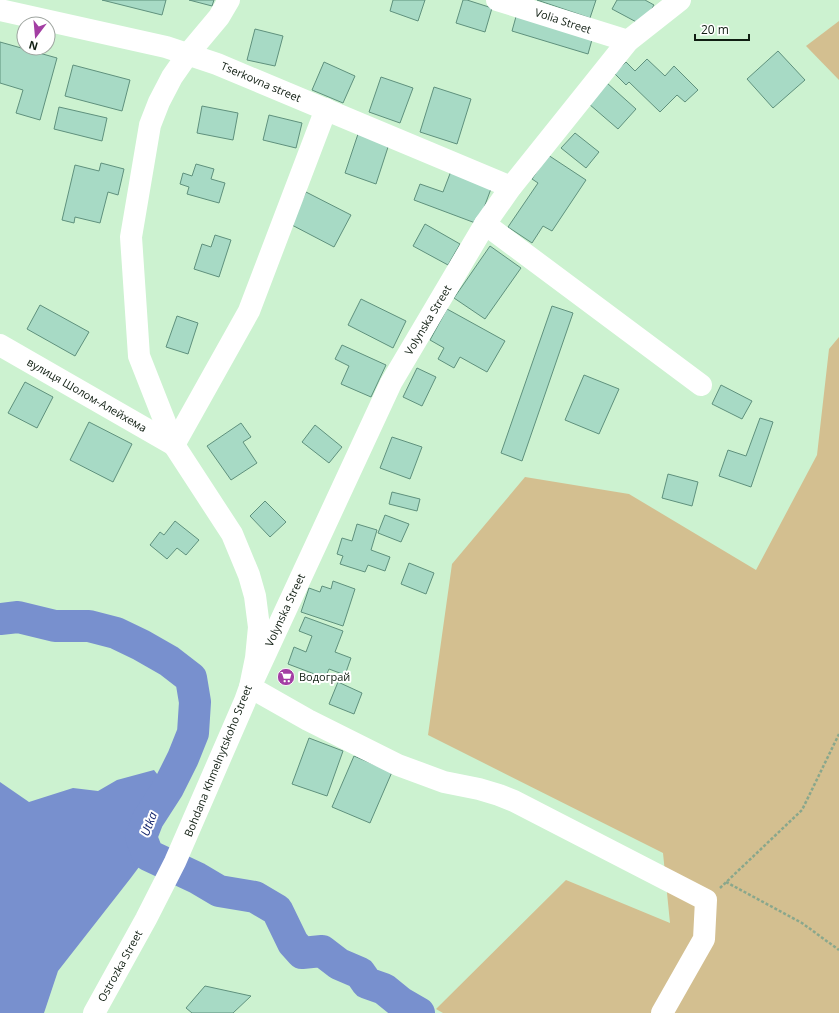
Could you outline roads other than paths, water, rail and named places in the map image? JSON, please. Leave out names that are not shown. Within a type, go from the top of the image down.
[{"type":"street","name":"Bohdana Khmelnytskoho Street","points":[[146,919],[183,846],[245,701],[250,688],[256,658],[259,627],[255,596],[249,575],[232,534],[174,445],[139,356],[132,237],[150,125],[159,102],[172,77],[188,54],[219,17],[229,0]]},
{"type":"street","name":"Volia Street","points":[[498,0],[628,41]]},
{"type":"street","name":"Volynska Street","points":[[250,688],[391,383],[485,224],[511,187],[628,41],[680,0]]},
{"type":"street","name":"Tserkovna street","points":[[0,10],[166,47],[217,64],[511,187]]},
{"type":"street","points":[[174,445],[249,311],[326,109]]},
{"type":"street","points":[[485,224],[701,385]]},
{"type":"street","name":"вулиця Шолом-Алейхема","points":[[0,345],[174,445]]},
{"type":"street","points":[[250,688],[308,720],[398,765],[444,782],[479,789],[514,801],[706,900],[704,939],[662,1013]]},
{"type":"street","name":"Ostrozka Street","points":[[94,1013],[146,919]]},
{"type":"water","points":[[154,770],[176,796],[148,855],[58,971],[44,1013],[0,1013],[0,782],[29,802],[73,788],[98,791],[117,780]]},
{"type":"waterway","name":"Utka","points":[[0,619],[18,617],[55,626],[89,626],[116,633],[169,661],[191,678],[195,702],[193,733],[183,758],[168,788],[148,819],[141,837],[148,855],[197,878],[219,891],[255,897],[277,910],[293,943],[302,953],[322,951],[339,964],[360,973],[367,983],[384,989],[400,1002],[419,1013]]},
{"type":"place","name":"Водограй","points":[[286,677]]}]
